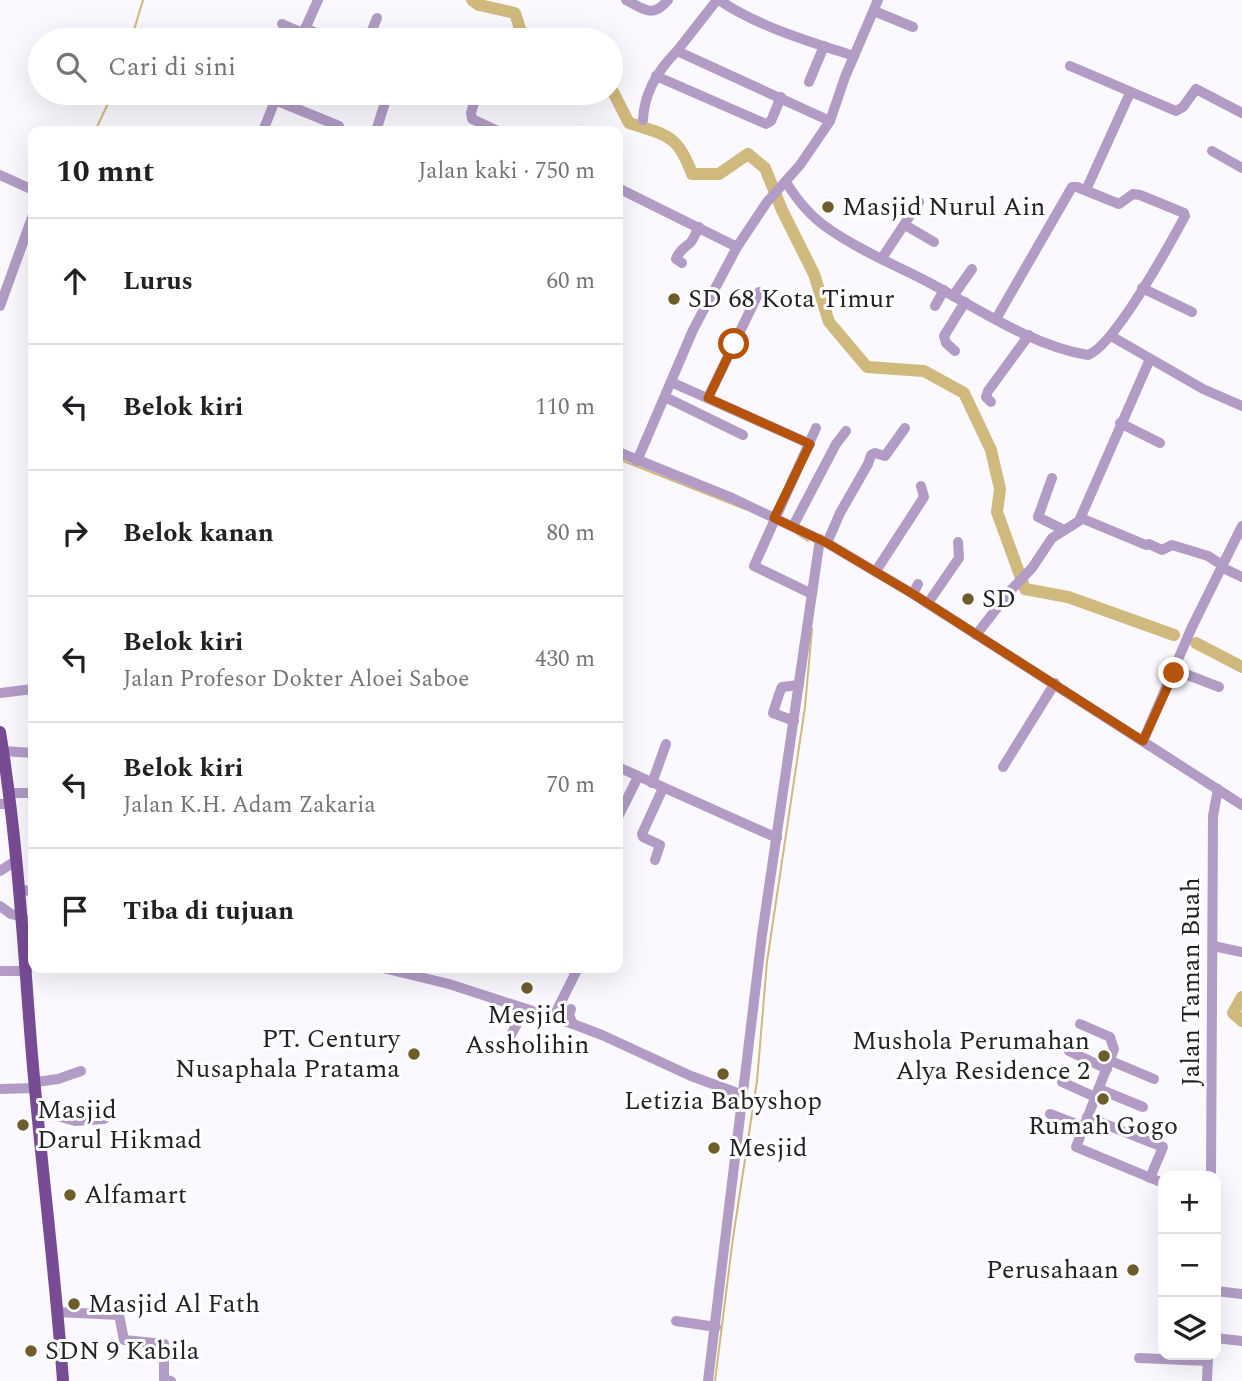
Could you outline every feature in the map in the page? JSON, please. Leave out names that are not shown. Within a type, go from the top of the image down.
[{"type":"main road","points":[[0,732],[17,860],[27,890],[23,917],[63,1381]]},
{"type":"street","points":[[306,28],[318,0]]},
{"type":"street","points":[[626,0],[654,12],[668,0]]},
{"type":"street","points":[[643,120],[645,105],[656,76],[718,0],[753,18],[854,56]]},
{"type":"street","points":[[637,461],[693,330],[737,247],[767,202],[806,158],[830,121],[878,0]]},
{"type":"street","points":[[874,11],[913,27]]},
{"type":"street","points":[[373,28],[377,18]]},
{"type":"street","points":[[282,24],[290,28]]},
{"type":"street","points":[[809,82],[824,46]]},
{"type":"street","points":[[677,51],[830,121]]},
{"type":"street","points":[[1070,66],[1175,111],[1183,107],[1196,89],[1242,113]]},
{"type":"street","points":[[656,76],[766,124],[771,121],[781,97]]},
{"type":"street","points":[[1086,190],[1130,93]]},
{"type":"street","points":[[265,126],[273,105]]},
{"type":"street","points":[[293,105],[339,126]]},
{"type":"street","points":[[378,126],[384,105]]},
{"type":"street","points":[[473,105],[470,116],[483,126]]},
{"type":"street","points":[[1212,151],[1242,168]]},
{"type":"street","points":[[0,176],[28,188]]},
{"type":"street","points":[[783,185],[818,221],[848,241],[994,318],[1029,335],[1088,355],[1095,353],[1111,336],[1166,253],[1185,213],[1140,195],[1133,194],[1119,204],[1073,187],[994,318],[985,328]]},
{"type":"street","points":[[623,190],[737,247]]},
{"type":"street","points":[[881,258],[919,202]]},
{"type":"street","points":[[905,225],[934,242]]},
{"type":"street","points":[[682,262],[676,259],[676,256],[690,243],[699,227]]},
{"type":"street","points":[[0,306],[28,229]]},
{"type":"street","points":[[934,306],[972,269]]},
{"type":"street","points":[[1142,288],[1192,312]]},
{"type":"street","points":[[708,398],[759,292]]},
{"type":"street","points":[[956,351],[946,343],[944,336],[965,302]]},
{"type":"street","points":[[991,402],[986,397],[988,391],[1029,335]]},
{"type":"street","points":[[1111,336],[1203,389],[1242,406]]},
{"type":"street","points":[[976,635],[1010,590],[1022,580],[1052,538],[1075,525],[1081,518],[1150,359]]},
{"type":"street","points":[[671,382],[810,444]]},
{"type":"street","points":[[664,397],[743,436]]},
{"type":"street","points":[[1120,423],[1160,443]]},
{"type":"street","points":[[812,594],[754,566],[816,428]]},
{"type":"street","points":[[708,1381],[762,935],[812,594],[824,541],[871,455],[875,453],[885,456],[905,428]]},
{"type":"street","points":[[793,526],[836,443],[846,431]]},
{"type":"street","points":[[623,454],[732,498],[793,526],[876,571],[916,589],[928,603],[976,635],[1242,805]]},
{"type":"street","points":[[1052,478],[1038,517],[1064,530]]},
{"type":"street","points":[[876,571],[924,497],[921,486]]},
{"type":"street","points":[[1081,518],[1161,550],[1172,545],[1208,556],[1242,576]]},
{"type":"street","points":[[1143,741],[1192,627],[1242,526]]},
{"type":"street","points":[[928,603],[959,558],[958,542]]},
{"type":"street","points":[[1176,666],[1188,675],[1219,687]]},
{"type":"street","points":[[1003,767],[1055,683]]},
{"type":"street","points":[[794,721],[774,713],[774,708],[779,702],[782,687],[799,685]]},
{"type":"street","points":[[0,693],[28,690]]},
{"type":"street","points":[[652,783],[666,744]]},
{"type":"street","points":[[3,751],[28,752]]},
{"type":"street","points":[[623,769],[777,838]]},
{"type":"street","points":[[623,807],[638,777]]},
{"type":"street","points":[[655,860],[660,845],[642,837],[642,834],[663,788]]},
{"type":"street","name":"Jalan Taman Buah","points":[[1210,1171],[1213,816],[1218,789]]},
{"type":"street","points":[[8,804],[28,795]]},
{"type":"street","points":[[0,871],[17,860]]},
{"type":"street","points":[[0,906],[11,914],[23,917]]},
{"type":"street","points":[[1213,946],[1242,952]]},
{"type":"street","points":[[0,971],[27,971]]},
{"type":"street","points":[[404,973],[449,984],[573,1024],[691,1076],[743,1095]]},
{"type":"street","points":[[553,1018],[576,973]]},
{"type":"street","points":[[510,1035],[525,1009]]},
{"type":"street","points":[[571,1009],[569,1015],[573,1024]]},
{"type":"street","points":[[1080,1024],[1110,1037],[1114,1049],[1076,1147],[1158,1181]]},
{"type":"street","points":[[1069,1051],[1154,1079]]},
{"type":"street","points":[[0,1089],[36,1085],[81,1071]]},
{"type":"street","points":[[1062,1082],[1143,1107]]},
{"type":"street","points":[[1050,1114],[1086,1122],[1163,1147],[1150,1178]]},
{"type":"street","points":[[38,1115],[54,1115],[75,1121],[104,1119]]},
{"type":"street","points":[[1221,1292],[1242,1294]]},
{"type":"street","points":[[57,1312],[119,1315],[124,1340],[164,1344],[164,1379],[171,1381]]},
{"type":"street","points":[[676,1321],[716,1327]]},
{"type":"street","points":[[1221,1339],[1242,1341]]},
{"type":"street","points":[[1139,1358],[1158,1358]]},
{"type":"street","points":[[1207,1381],[1208,1360]]},
{"type":"waterway","points":[[135,28],[143,0]]},
{"type":"waterway","points":[[472,0],[479,5],[515,13],[520,28]]},
{"type":"waterway","points":[[97,126],[107,105]]},
{"type":"waterway","points":[[620,105],[629,123],[670,138],[682,151],[692,174],[719,174],[748,154],[765,168],[782,210],[814,274],[829,322],[867,367],[924,371],[964,393],[991,450],[1000,489],[997,512],[1025,589],[1068,597],[1174,635]]},
{"type":"waterway","points":[[623,461],[745,509]]},
{"type":"waterway","points":[[797,534],[808,541]]},
{"type":"waterway","points":[[715,1381],[757,1081],[767,962],[805,707],[812,629]]},
{"type":"waterway","points":[[1196,643],[1242,667]]},
{"type":"waterway","points":[[1242,997],[1233,1013],[1242,1021]]},
{"type":"place","name":"Masjid Nurul Ain","points":[[828,207]]},
{"type":"place","name":"SD 68 Kota Timur","points":[[674,299]]},
{"type":"place","name":"SD","points":[[968,599]]},
{"type":"place","name":"Mesjid Assholihin","points":[[527,988]]},
{"type":"place","name":"PT. Century Nusaphala Pratama","points":[[414,1054]]},
{"type":"place","name":"Mushola Perumahan Alya Residence 2","points":[[1104,1056]]},
{"type":"place","name":"Letizia Babyshop","points":[[723,1074]]},
{"type":"place","name":"Rumah Gogo","points":[[1103,1099]]},
{"type":"place","name":"Masjid Darul Hikmad","points":[[23,1125]]},
{"type":"place","name":"Mesjid","points":[[714,1148]]},
{"type":"place","name":"Alfamart","points":[[70,1195]]},
{"type":"place","name":"Perusahaan","points":[[1133,1270]]},
{"type":"place","name":"Masjid Al Fath","points":[[74,1304]]},
{"type":"place","name":"SDN 9 Kabila","points":[[31,1351]]},
{"type":"route","points":[[734,344],[708,398],[810,444],[774,518],[827,543],[913,594],[1143,741],[1174,673]]}]
